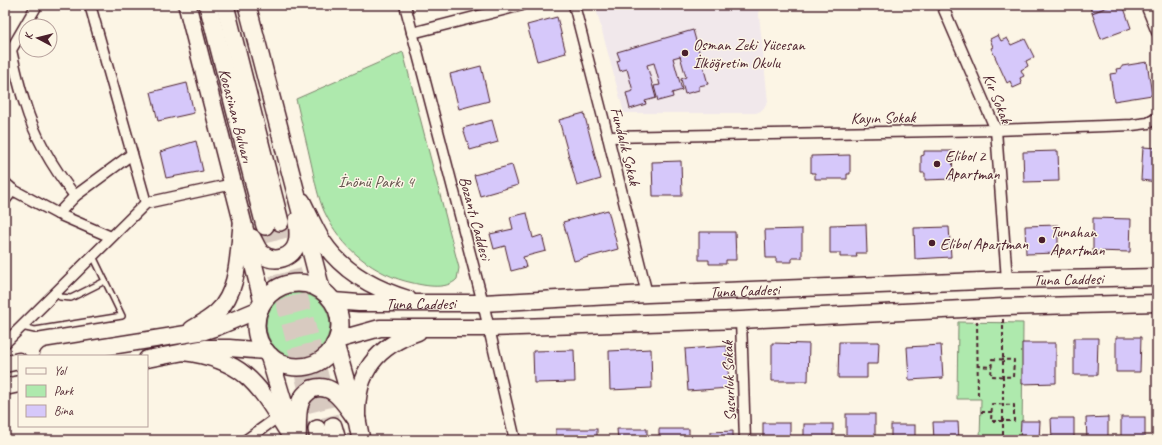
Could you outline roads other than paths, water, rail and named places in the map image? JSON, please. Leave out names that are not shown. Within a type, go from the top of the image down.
[{"type":"highway","points":[[187,5],[234,184],[261,305]]},
{"type":"highway","name":"Kocasinan Bulvarı","points":[[208,5],[272,224],[225,5]]},
{"type":"highway","points":[[247,5],[294,185],[327,295],[340,316],[340,324],[336,342],[328,354],[322,359],[307,366],[291,366],[279,362],[267,353]]},
{"type":"highway","points":[[242,218],[257,249],[261,253],[266,257],[277,259],[288,256],[296,248],[298,237],[294,185]]},
{"type":"highway","points":[[295,440],[267,353],[257,333],[257,317],[261,305],[275,290],[290,284],[306,283],[327,295]]},
{"type":"highway","points":[[336,342],[358,420],[362,440]]},
{"type":"highway","points":[[295,440],[300,404],[305,394],[315,388],[325,388],[334,392],[358,420]]},
{"type":"main road","points":[[294,185],[318,233],[329,250],[341,263],[364,281],[396,296],[423,303]]},
{"type":"main road","points":[[181,334],[211,317],[228,298],[235,280],[242,218]]},
{"type":"main road","name":"Tuna Caddesi","points":[[327,295],[359,303],[482,303],[647,294],[1007,280],[1157,277]]},
{"type":"main road","name":"Tuna Caddesi","points":[[336,342],[380,328],[488,328],[741,320],[977,309],[1157,303]]},
{"type":"main road","points":[[54,355],[181,334],[194,334],[217,328],[261,305]]},
{"type":"main road","points":[[358,420],[360,390],[366,372],[375,358],[385,348],[398,340],[427,328]]},
{"type":"main road","points":[[148,359],[217,347],[267,353]]},
{"type":"main road","points":[[184,352],[216,359],[241,371],[260,389],[295,440]]},
{"type":"main road","points":[[5,364],[18,361]]},
{"type":"main road","points":[[5,387],[18,384]]},
{"type":"street","points":[[37,5],[11,50],[25,104],[34,129],[55,169],[75,196]]},
{"type":"street","points":[[90,5],[146,203]]},
{"type":"street","name":"Bozantı Caddesi","points":[[405,5],[482,303],[515,440]]},
{"type":"street","points":[[412,33],[522,5]]},
{"type":"street","name":"Fundalık Sokak","points":[[574,5],[647,294]]},
{"type":"street","name":"Kır Sokak","points":[[942,5],[996,130],[1007,280]]},
{"type":"street","points":[[1146,5],[1157,32]]},
{"type":"street","name":"Kayın Sokak","points":[[608,137],[1132,126],[1148,123],[1157,118]]},
{"type":"street","points":[[58,214],[75,196],[132,154]]},
{"type":"street","points":[[5,183],[13,190],[58,214],[111,237]]},
{"type":"street","points":[[5,342],[146,203],[234,184]]},
{"type":"street","points":[[5,200],[13,190]]},
{"type":"street","name":"Susurluk Sokak","points":[[741,320],[745,440]]},
{"type":"street","points":[[246,440],[278,417]]},
{"type":"lane","points":[[20,326],[35,330],[122,316],[93,255]]},
{"type":"lane","points":[[55,292],[60,296],[71,298],[105,281]]},
{"type":"tunnel","points":[[280,222],[333,426]]},
{"type":"tunnel","points":[[265,226],[317,429]]},
{"type":"place","name":"Osman Zeki Yücesan İlköğretim Okulu","points":[[685,53]]},
{"type":"place","name":"Elibol 2 Apartman","points":[[937,164]]},
{"type":"place","name":"Tunahan Apartman","points":[[1042,240]]},
{"type":"place","name":"Elibol Apartman","points":[[932,243]]},
{"type":"park label","name":"İnönü Parkı 4","points":[[376,181]]}]
